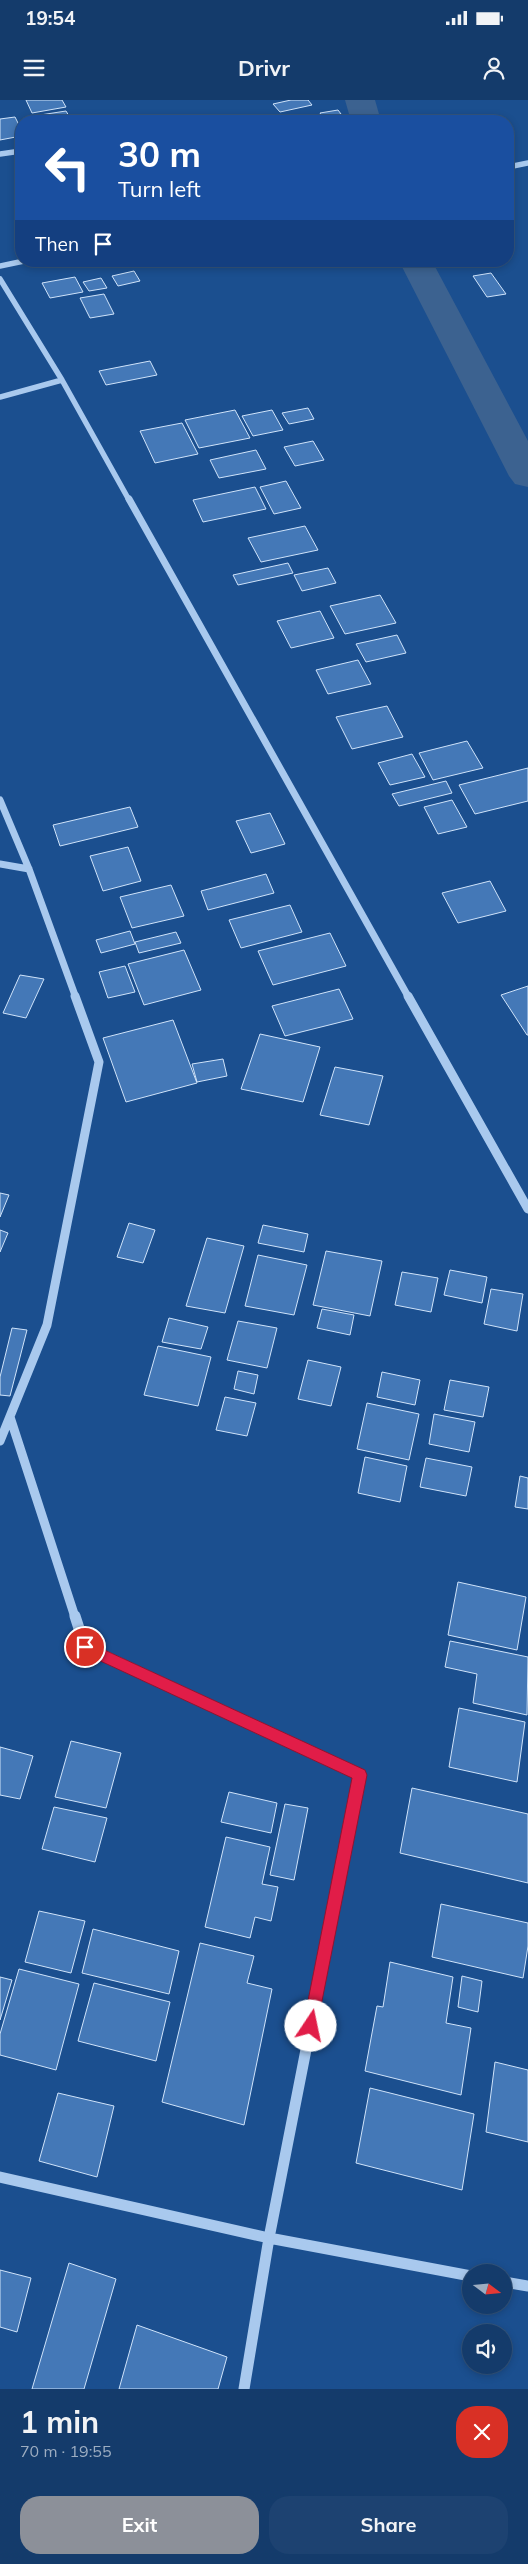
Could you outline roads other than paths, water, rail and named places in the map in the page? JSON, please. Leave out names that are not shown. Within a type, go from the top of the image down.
[{"type":"street","points":[[0,154],[15,152]]},
{"type":"street","points":[[514,166],[528,163]]},
{"type":"street","points":[[0,266],[15,263]]},
{"type":"street","points":[[0,279],[62,380],[527,1205]]},
{"type":"street","points":[[0,397],[62,380]]},
{"type":"street","points":[[0,800],[29,869],[99,1062],[47,1325],[0,1441]]},
{"type":"street","points":[[0,864],[29,869]]},
{"type":"street","points":[[10,1417],[85,1647],[360,1775],[269,2238],[244,2389]]},
{"type":"street","points":[[0,2177],[269,2238],[462,2274]]},
{"type":"street","points":[[512,2283],[528,2286]]},
{"type":"waterway","points":[[360,100],[364,115]]},
{"type":"waterway","points":[[418,267],[528,476]]}]
